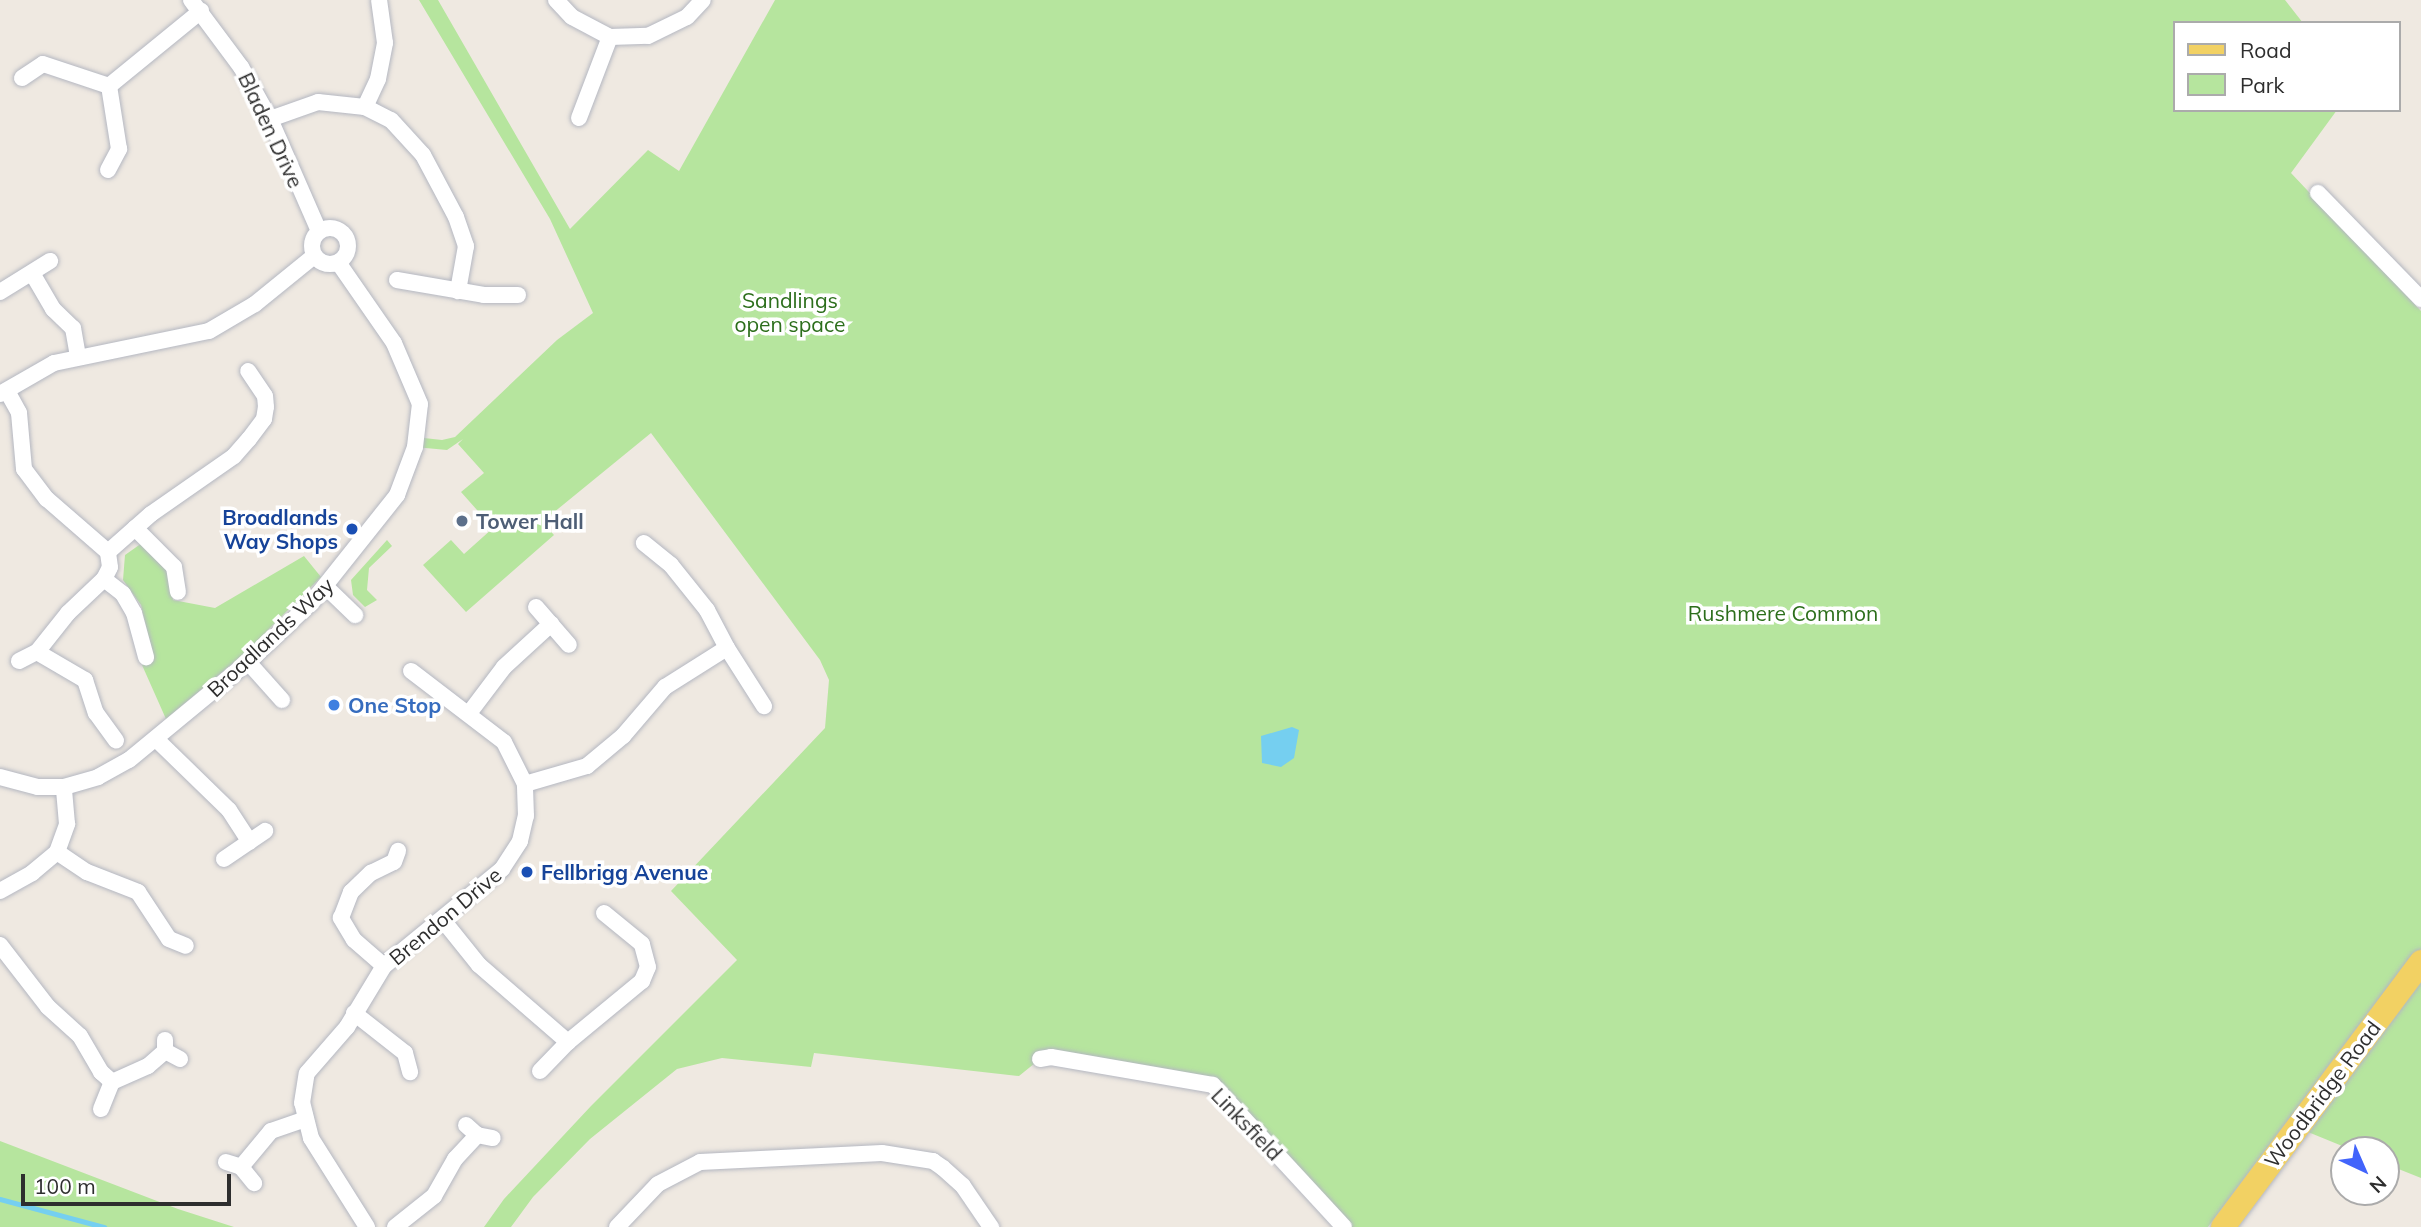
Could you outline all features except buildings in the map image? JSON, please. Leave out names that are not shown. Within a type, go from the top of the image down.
[{"type":"main road","name":"Woodbridge Road","points":[[2223,1227],[2421,962]]},
{"type":"street","points":[[365,107],[378,79],[385,43],[379,0]]},
{"type":"street","points":[[556,0],[572,18],[610,37],[648,36],[687,17],[703,0]]},
{"type":"street","points":[[109,86],[196,5]]},
{"type":"street","name":"Bladen Drive","points":[[196,5],[242,67],[270,119],[319,231]]},
{"type":"street","points":[[579,118],[610,37]]},
{"type":"street","points":[[22,78],[43,64],[109,86]]},
{"type":"street","points":[[108,170],[119,149],[109,86]]},
{"type":"street","points":[[270,119],[318,102],[365,107],[391,120],[423,155],[456,217],[466,246],[458,291]]},
{"type":"street","points":[[2318,193],[2421,299]]},
{"type":"street","points":[[332,227],[347,239],[347,251],[338,262],[324,263],[314,256],[312,242],[319,231],[332,227]]},
{"type":"street","points":[[19,661],[37,652],[68,613],[104,579],[110,567],[108,551],[47,499],[24,469],[19,412],[3,393],[26,376],[78,356],[209,331],[255,304],[314,256]]},
{"type":"street","points":[[0,292],[50,261]]},
{"type":"street","name":"Broadlands Way","points":[[0,777],[24,785],[64,787],[98,777],[156,739],[248,662],[326,586],[397,495],[415,447],[420,404],[394,342],[338,262]]},
{"type":"street","points":[[32,273],[53,309],[73,328],[78,356]]},
{"type":"street","points":[[397,280],[458,291],[518,295]]},
{"type":"street","points":[[108,551],[135,528],[234,456],[264,419],[265,396],[248,371]]},
{"type":"street","points":[[135,528],[174,567],[178,592]]},
{"type":"street","points":[[643,543],[671,565],[707,610],[727,648],[758,683],[764,706]]},
{"type":"street","points":[[104,579],[123,594],[134,613],[146,657]]},
{"type":"street","points":[[326,586],[355,615]]},
{"type":"street","points":[[536,607],[569,645]]},
{"type":"street","points":[[470,712],[504,667],[551,624]]},
{"type":"street","points":[[524,783],[587,766],[615,744],[665,687],[727,648]]},
{"type":"street","points":[[37,652],[85,680],[96,713],[116,741]]},
{"type":"street","points":[[248,662],[282,700]]},
{"type":"street","name":"Brendon Drive","points":[[367,1227],[318,1156],[305,1119],[307,1073],[355,1013],[384,967],[486,884],[514,853],[524,828],[524,783],[504,742],[470,712],[411,671]]},
{"type":"street","points":[[156,739],[202,789],[229,810],[250,842]]},
{"type":"street","points":[[0,891],[32,873],[57,852],[67,824],[64,787]]},
{"type":"street","points":[[224,859],[265,831]]},
{"type":"street","points":[[384,967],[354,940],[341,918],[351,892],[371,873],[391,873],[398,851]]},
{"type":"street","points":[[57,852],[87,872],[138,892],[164,944],[186,946]]},
{"type":"street","points":[[540,1071],[568,1042],[642,981],[648,967],[642,944],[602,909]]},
{"type":"street","points":[[442,919],[479,965],[568,1042]]},
{"type":"street","points":[[0,945],[48,1007],[80,1036],[101,1072],[112,1082]]},
{"type":"street","points":[[355,1013],[405,1053],[410,1072]]},
{"type":"street","points":[[101,1109],[112,1082],[148,1066],[170,1050]]},
{"type":"street","name":"Linksfield","points":[[1040,1059],[1051,1057],[1213,1085],[1344,1227]]},
{"type":"street","points":[[254,1183],[233,1165],[271,1131],[305,1119]]},
{"type":"street","points":[[395,1227],[435,1196],[455,1159],[479,1132]]},
{"type":"street","points":[[617,1227],[658,1184],[700,1162],[882,1153],[933,1161],[963,1186],[991,1227]]},
{"type":"green space","name":"Rushmere Common","points":[[419,0],[438,0],[570,229],[648,150],[679,171],[775,0],[2285,0],[2301,21],[2172,21],[2172,112],[2336,112],[2291,173],[2421,311],[2421,1178],[2400,1170],[2400,1136],[2330,1136],[2330,1141],[2286,1123],[2208,1227],[1344,1227],[1213,1085],[1040,1059],[1019,1076],[814,1053],[811,1067],[722,1058],[677,1069],[590,1139],[533,1197],[511,1227],[484,1227],[504,1199],[591,1106],[737,960],[671,891],[825,728],[829,680],[820,660],[651,433],[542,522],[554,535],[466,612],[423,565],[451,540],[464,554],[493,528],[461,492],[484,473],[458,444],[463,439],[447,450],[415,447],[415,437],[442,440],[455,437],[557,340],[593,313],[550,219]]},
{"type":"green space","points":[[387,540],[392,546],[369,568],[367,590],[377,600],[365,607],[353,595],[351,580]]},
{"type":"green space","points":[[142,543],[168,569],[173,600],[215,608],[304,556],[321,577],[246,652],[166,719],[142,665],[154,661],[141,605],[123,580],[125,555]]},
{"type":"green space","points":[[0,1141],[178,1209],[234,1227],[0,1227]]},
{"type":"water","points":[[1292,727],[1299,730],[1294,758],[1281,767],[1262,763],[1261,736]]},
{"type":"waterway","points":[[0,1199],[104,1227]]},
{"type":"place","name":"Tower Hall","points":[[462,521]]},
{"type":"place","name":"Broadlands Way Shops","points":[[352,529]]},
{"type":"place","name":"One Stop","points":[[334,705]]},
{"type":"place","name":"Fellbrigg Avenue","points":[[527,872]]},
{"type":"park label","name":"Sandlings open space","points":[[790,312]]}]
